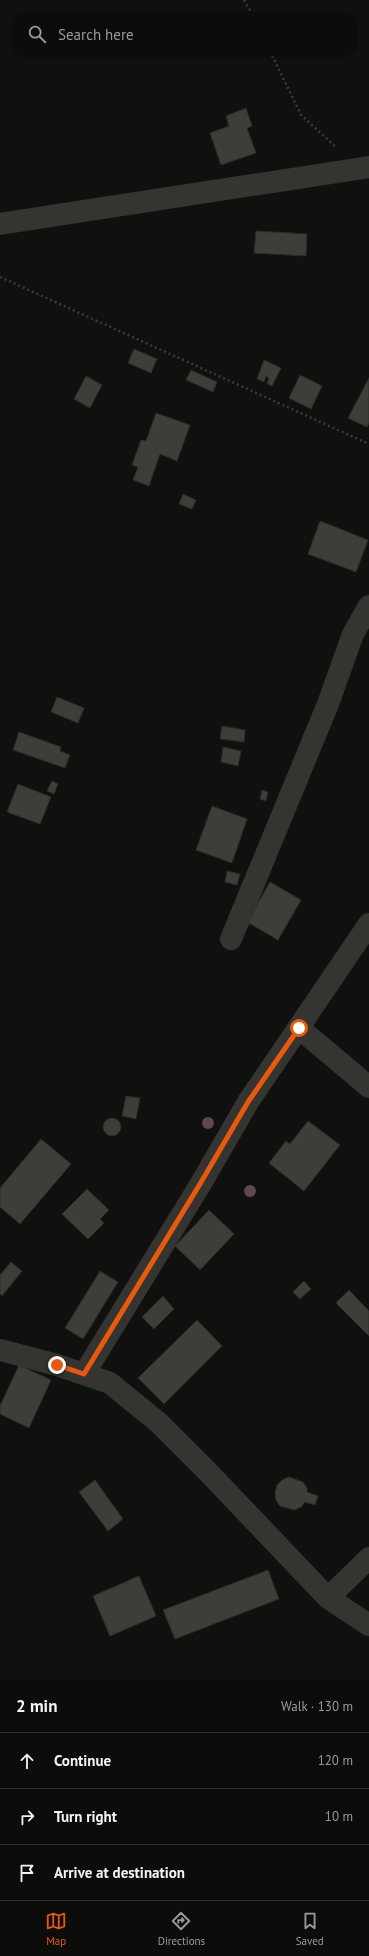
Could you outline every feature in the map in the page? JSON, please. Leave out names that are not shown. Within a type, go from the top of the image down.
[{"type":"street","points":[[0,224],[365,168]]},
{"type":"street","points":[[231,939],[328,704],[353,634],[369,606]]},
{"type":"street","points":[[84,1374],[200,1184],[248,1102],[369,924]]},
{"type":"street","points":[[299,1028],[369,1087]]},
{"type":"street","points":[[0,1350],[57,1365],[110,1383],[159,1423],[208,1472],[328,1598],[369,1625]]},
{"type":"street","points":[[328,1598],[369,1558]]},
{"type":"path","points":[[244,0],[251,12]]},
{"type":"path","points":[[272,56],[301,115],[354,164],[365,168]]},
{"type":"path","points":[[0,277],[369,444]]},
{"type":"building","points":[[246,108],[252,126],[247,128],[256,153],[221,165],[210,133],[229,126],[226,116]]},
{"type":"building","points":[[256,231],[307,234],[306,256],[254,253]]},
{"type":"building","points":[[134,349],[157,359],[151,373],[128,363]]},
{"type":"building","points":[[264,360],[281,368],[272,386],[267,384],[269,378],[266,376],[264,382],[257,379]]},
{"type":"building","points":[[191,370],[217,382],[213,392],[186,380]]},
{"type":"building","points":[[300,375],[322,386],[311,409],[289,398]]},
{"type":"building","points":[[86,376],[102,385],[90,408],[74,399]]},
{"type":"building","points":[[369,378],[369,423],[367,427],[348,418]]},
{"type":"building","points":[[156,413],[190,425],[177,461],[160,454],[149,486],[133,480],[138,467],[132,465],[141,440],[146,441]]},
{"type":"building","points":[[183,494],[196,500],[192,509],[179,504]]},
{"type":"building","points":[[320,521],[368,540],[356,572],[308,554]]},
{"type":"building","points":[[57,697],[84,708],[78,723],[51,712]]},
{"type":"building","points":[[222,726],[245,730],[244,742],[220,739]]},
{"type":"building","points":[[19,732],[61,747],[60,751],[70,755],[65,768],[13,750]]},
{"type":"building","points":[[223,747],[241,751],[238,766],[221,762]]},
{"type":"building","points":[[52,781],[58,784],[54,794],[47,791]]},
{"type":"building","points":[[18,784],[51,797],[40,824],[7,812]]},
{"type":"building","points":[[262,790],[268,792],[266,801],[260,799]]},
{"type":"building","points":[[212,806],[247,819],[232,863],[196,850]]},
{"type":"building","points":[[227,871],[240,874],[237,885],[225,882]]},
{"type":"building","points":[[270,882],[301,900],[278,940],[247,922]]},
{"type":"building","points":[[126,1096],[140,1098],[136,1119],[122,1116]]},
{"type":"building","points":[[112,1118],[118,1121],[121,1127],[118,1133],[112,1136],[106,1133],[103,1127],[106,1121]]},
{"type":"building","points":[[308,1121],[340,1145],[304,1191],[269,1163],[286,1141],[290,1144]]},
{"type":"building","points":[[41,1139],[71,1164],[20,1224],[0,1207],[0,1188]]},
{"type":"building","points":[[87,1189],[109,1210],[100,1219],[104,1223],[88,1239],[62,1214]]},
{"type":"building","points":[[209,1210],[234,1234],[200,1270],[175,1246]]},
{"type":"building","points":[[11,1262],[22,1271],[2,1296],[0,1294],[0,1275]]},
{"type":"building","points":[[100,1271],[118,1282],[83,1339],[65,1328]]},
{"type":"building","points":[[304,1281],[311,1289],[300,1299],[293,1292]]},
{"type":"building","points":[[349,1290],[369,1311],[369,1336],[336,1303]]},
{"type":"building","points":[[163,1296],[174,1309],[154,1329],[142,1317]]},
{"type":"building","points":[[197,1320],[222,1346],[164,1404],[138,1378]]},
{"type":"building","points":[[19,1365],[51,1380],[29,1428],[0,1414],[0,1406]]},
{"type":"building","points":[[289,1477],[303,1482],[307,1488],[307,1492],[318,1496],[315,1505],[305,1502],[301,1507],[294,1510],[280,1506],[276,1500],[275,1492],[277,1485],[282,1480]]},
{"type":"building","points":[[95,1480],[123,1519],[108,1531],[79,1492]]},
{"type":"building","points":[[268,1570],[279,1599],[175,1639],[163,1610]]},
{"type":"building","points":[[139,1576],[156,1616],[110,1636],[93,1596]]},
{"type":"route","points":[[57,1365],[84,1374],[200,1184],[248,1102],[299,1028]]}]
